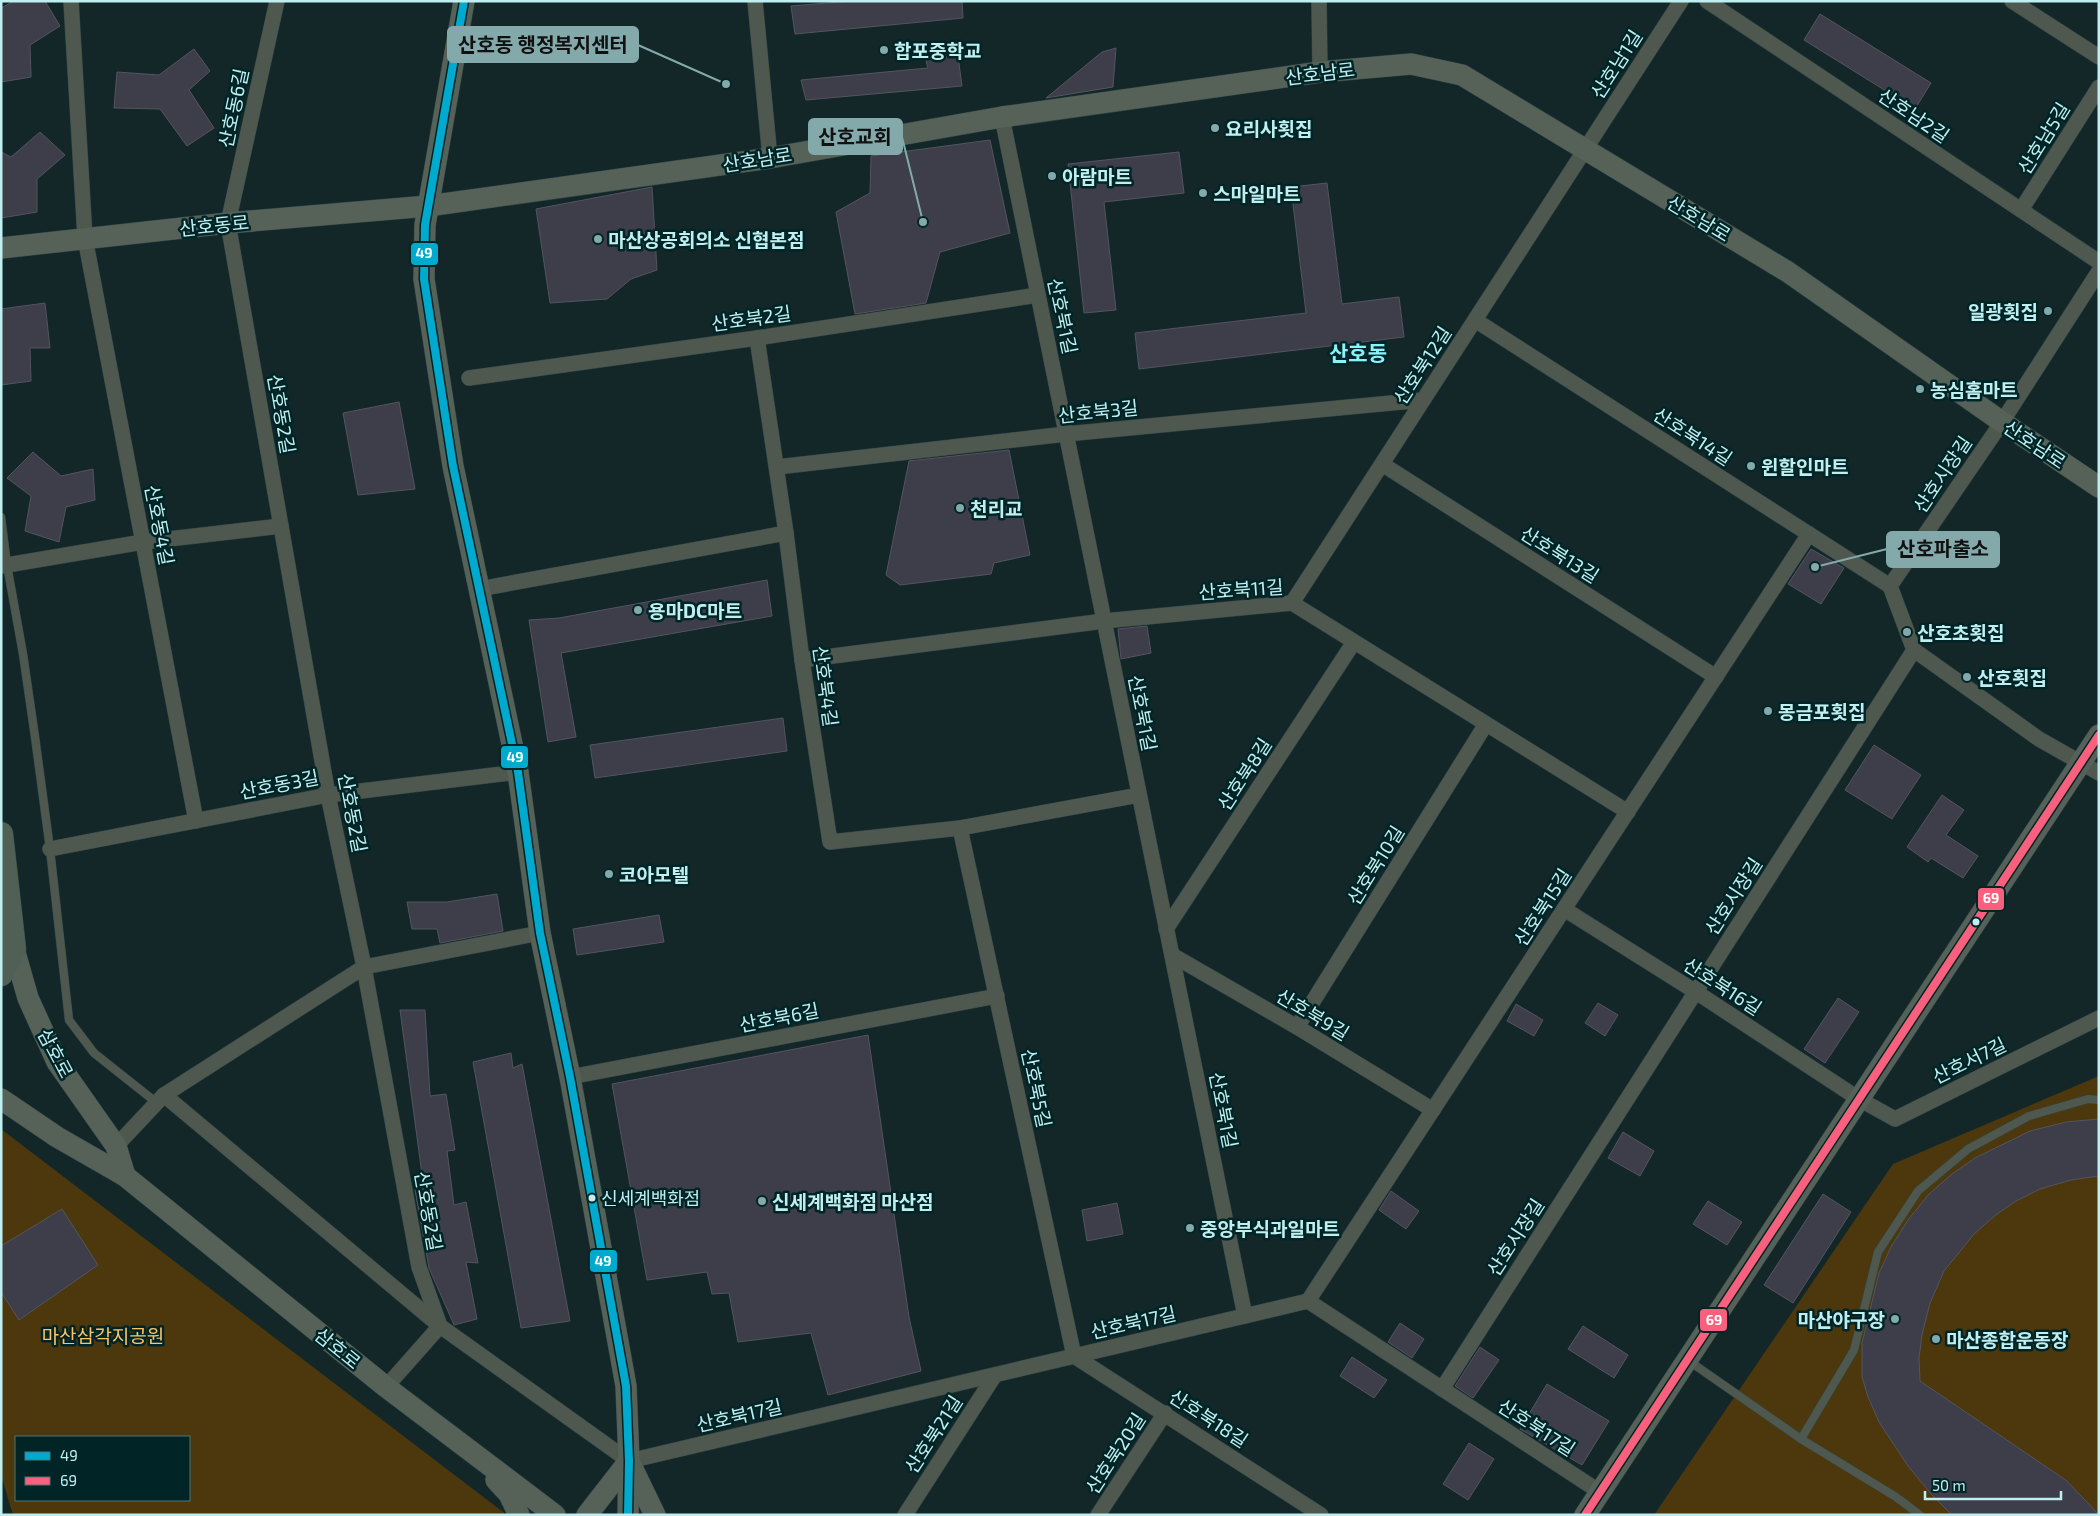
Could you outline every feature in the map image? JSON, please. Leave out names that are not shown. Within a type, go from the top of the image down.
[{"type":"main road","points":[[464,1],[425,225],[424,279],[453,466],[518,772],[540,933],[570,1077],[626,1386],[629,1461],[628,1515]]},
{"type":"main road","name":"산호남로","points":[[428,206],[770,158],[1002,117],[1320,72],[1411,64],[1462,75],[1788,272],[2002,422],[2099,487]]},
{"type":"main road","name":"산호동로","points":[[1,248],[228,223],[428,206]]},
{"type":"main road","points":[[1585,1515],[2099,735]]},
{"type":"main road","points":[[1,834],[14,950],[1,974]]},
{"type":"main road","name":"삼호로","points":[[14,950],[28,998],[57,1062],[116,1146],[125,1176]]},
{"type":"main road","name":"삼호로","points":[[1,1099],[57,1137],[125,1176],[386,1387],[555,1515]]},
{"type":"main road","points":[[467,1449],[509,1494],[519,1515]]},
{"type":"main road","points":[[587,1515],[629,1461]]},
{"type":"main road","points":[[629,1461],[655,1515]]},
{"type":"street","name":"산호동4길","points":[[71,1],[85,238],[196,821]]},
{"type":"street","name":"산호동6길","points":[[228,223],[277,1]]},
{"type":"street","points":[[754,1],[770,158]]},
{"type":"street","points":[[1319,1],[1320,72]]},
{"type":"street","name":"산호남1길","points":[[1585,149],[1681,1]]},
{"type":"street","name":"산호남2길","points":[[1707,1],[2099,262]]},
{"type":"street","points":[[2012,1],[2099,57]]},
{"type":"street","name":"산호남5길","points":[[2021,210],[2099,87]]},
{"type":"street","name":"산호북1길","points":[[1002,117],[1245,1316]]},
{"type":"street","name":"산호북12길","points":[[1292,603],[1585,149]]},
{"type":"street","name":"산호동2길","points":[[228,223],[328,795],[364,967],[419,1267],[440,1326]]},
{"type":"street","points":[[2002,422],[2099,271]]},
{"type":"street","name":"산호북2길","points":[[469,378],[757,338],[1038,295]]},
{"type":"street","name":"산호북14길","points":[[1475,320],[1890,586]]},
{"type":"street","name":"산호북4길","points":[[757,338],[778,467],[802,660],[830,842],[960,828],[1139,794]]},
{"type":"street","name":"산호북3길","points":[[778,467],[1066,434],[1423,400]]},
{"type":"street","name":"산호시장길","points":[[1890,586],[2002,422]]},
{"type":"street","name":"산호북13길","points":[[1382,464],[1716,676]]},
{"type":"street","points":[[4,565],[143,542],[281,526]]},
{"type":"street","points":[[479,589],[786,533]]},
{"type":"street","name":"산호북15길","points":[[1308,1301],[1809,534]]},
{"type":"street","points":[[1890,586],[1914,650],[2039,738],[2099,773]]},
{"type":"street","name":"산호북11길","points":[[802,660],[1104,621],[1292,603],[1628,812]]},
{"type":"street","name":"산호북8길","points":[[1166,929],[1354,642]]},
{"type":"street","name":"산호시장길","points":[[1442,1389],[1914,650]]},
{"type":"street","name":"산호북10길","points":[[1297,1027],[1486,724]]},
{"type":"street","name":"산호동3길","points":[[50,849],[328,795],[518,772]]},
{"type":"street","name":"산호북5길","points":[[960,828],[1074,1356]]},
{"type":"street","name":"산호북16길","points":[[1564,909],[1696,992],[1859,1099]]},
{"type":"street","points":[[116,1146],[160,1099],[364,967],[540,933]]},
{"type":"street","name":"산호북9길","points":[[1172,955],[1297,1027],[1433,1110]]},
{"type":"street","name":"산호북6길","points":[[570,1077],[997,996]]},
{"type":"street","name":"산호서7길","points":[[1859,1099],[1896,1119],[2099,1018]]},
{"type":"street","points":[[160,1099],[440,1326],[629,1461]]},
{"type":"street","name":"산호북17길","points":[[629,1461],[1308,1301],[1600,1492]]},
{"type":"street","points":[[386,1387],[440,1326]]},
{"type":"street","name":"산호북18길","points":[[1074,1356],[1165,1413],[1313,1513]]},
{"type":"street","name":"산호북21길","points":[[906,1515],[995,1375]]},
{"type":"street","name":"산호북20길","points":[[1098,1515],[1165,1413]]},
{"type":"lane","points":[[1,517],[4,565],[23,654],[50,849],[69,1020],[94,1053],[160,1099]]},
{"type":"lane","points":[[1801,1439],[1854,1350],[1878,1252],[1918,1192],[1968,1149],[2029,1116],[2088,1099],[2099,1100]]},
{"type":"lane","points":[[1687,1360],[1801,1439],[1896,1497],[1920,1515]]},
{"type":"green space","name":"마산종합운동장","points":[[2099,1076],[2099,1515],[1654,1515],[1893,1164]]},
{"type":"green space","name":"마산삼각지공원","points":[[1,1129],[507,1515],[13,1515],[1,1475]]},
{"type":"building","points":[[14,1],[45,1],[60,26],[30,45],[31,77],[1,82],[1,8]]},
{"type":"building","points":[[852,1],[962,1],[963,18],[795,34],[791,6]]},
{"type":"building","points":[[1820,14],[1931,83],[1915,109],[1804,40]]},
{"type":"building","points":[[1116,48],[1113,87],[1046,98],[1102,52]]},
{"type":"building","points":[[194,49],[210,71],[189,90],[214,128],[187,146],[160,109],[114,108],[117,72],[159,75]]},
{"type":"building","points":[[958,56],[962,86],[806,100],[801,80],[928,68],[925,57]]},
{"type":"building","points":[[40,132],[65,155],[37,179],[37,212],[1,218],[1,152],[11,157]]},
{"type":"building","points":[[990,140],[1010,233],[940,252],[926,303],[855,314],[836,212],[870,193],[871,156]]},
{"type":"building","points":[[1179,152],[1184,193],[1104,202],[1116,310],[1084,313],[1068,164]]},
{"type":"building","points":[[1327,183],[1342,304],[1399,297],[1404,337],[1139,369],[1135,333],[1306,313],[1291,187]]},
{"type":"building","name":"마산상공회의소 신협본점","points":[[652,187],[657,270],[631,279],[607,299],[550,303],[536,209]]},
{"type":"building","points":[[45,303],[50,348],[30,348],[31,381],[1,385],[1,309]]},
{"type":"building","points":[[399,402],[415,489],[358,495],[343,413]]},
{"type":"building","name":"천리교","points":[[1009,450],[1030,555],[994,563],[991,574],[900,585],[886,575],[909,461]]},
{"type":"building","points":[[33,452],[61,476],[93,469],[95,500],[66,507],[59,542],[25,531],[31,496],[7,478]]},
{"type":"building","points":[[1811,549],[1844,568],[1821,604],[1788,584]]},
{"type":"building","points":[[767,580],[772,616],[561,653],[576,737],[548,742],[529,620],[559,618]]},
{"type":"building","points":[[1147,626],[1151,653],[1121,659],[1118,629]]},
{"type":"building","points":[[783,718],[787,751],[595,778],[590,745]]},
{"type":"building","points":[[1874,745],[1921,775],[1892,819],[1845,790]]},
{"type":"building","points":[[1942,795],[1964,810],[1946,835],[1978,856],[1963,878],[1931,858],[1928,862],[1907,847]]},
{"type":"building","points":[[497,894],[503,931],[440,943],[437,929],[412,929],[407,902],[447,902]]},
{"type":"building","points":[[659,915],[664,942],[577,955],[573,929]]},
{"type":"building","points":[[1838,998],[1859,1012],[1825,1063],[1804,1049]]},
{"type":"building","points":[[1598,1003],[1618,1015],[1605,1036],[1585,1023]]},
{"type":"building","points":[[1516,1004],[1543,1020],[1534,1036],[1507,1021]]},
{"type":"building","points":[[400,1010],[425,1010],[430,1096],[446,1094],[455,1150],[447,1151],[454,1205],[466,1202],[478,1263],[466,1262],[477,1319],[454,1325],[429,1268],[414,1184],[423,1182]]},
{"type":"building","name":"신세계백화점 마산점","points":[[868,1035],[909,1317],[921,1371],[828,1395],[811,1333],[738,1342],[729,1293],[712,1294],[707,1272],[647,1280],[612,1084]]},
{"type":"building","points":[[511,1053],[513,1068],[522,1064],[570,1321],[521,1328],[473,1062]]},
{"type":"building","name":"마산야구장","points":[[2099,1119],[2099,1176],[2071,1180],[2040,1189],[2016,1201],[1997,1214],[1974,1234],[1944,1271],[1930,1303],[1922,1335],[1919,1358],[1920,1381],[2067,1481],[2099,1515],[1952,1515],[1931,1494],[1908,1466],[1879,1422],[1868,1397],[1862,1377],[1862,1343],[1879,1273],[1891,1247],[1908,1220],[1929,1194],[1952,1174],[1975,1158],[2030,1131],[2066,1122]]},
{"type":"building","points":[[1623,1132],[1654,1151],[1640,1176],[1608,1158]]},
{"type":"building","points":[[1391,1191],[1419,1211],[1406,1229],[1379,1210]]},
{"type":"building","points":[[1823,1194],[1851,1212],[1793,1303],[1764,1285]]},
{"type":"building","points":[[1708,1201],[1742,1222],[1727,1245],[1693,1224]]},
{"type":"building","points":[[1117,1203],[1123,1234],[1087,1241],[1082,1210]]},
{"type":"building","points":[[62,1209],[98,1265],[19,1320],[1,1292],[1,1246]]},
{"type":"building","points":[[1400,1323],[1424,1339],[1412,1358],[1388,1342]]},
{"type":"building","points":[[1583,1326],[1628,1355],[1614,1378],[1568,1349]]},
{"type":"building","points":[[1480,1347],[1499,1360],[1473,1398],[1455,1386]]},
{"type":"building","points":[[1352,1357],[1387,1380],[1374,1398],[1340,1376]]},
{"type":"building","points":[[1547,1384],[1609,1421],[1582,1465],[1520,1429]]},
{"type":"building","points":[[1469,1443],[1494,1459],[1468,1500],[1443,1484]]},
{"type":"transit line","name":"49","points":[[464,1],[425,225],[424,279],[453,466],[518,772],[540,933],[570,1077],[626,1386],[629,1461],[628,1515]]},
{"type":"transit line","name":"69","points":[[1585,1515],[2099,735]]},
{"type":"place","name":"합포중학교","points":[[884,50]]},
{"type":"place","name":"산호동 행정복지센터","points":[[726,84]]},
{"type":"place","name":"요리사횟집","points":[[1215,128]]},
{"type":"place","name":"아람마트","points":[[1052,176]]},
{"type":"place","name":"스마일마트","points":[[1203,193]]},
{"type":"place","name":"산호교회","points":[[923,222]]},
{"type":"place","name":"마산상공회의소 신협본점","points":[[598,239]]},
{"type":"place","name":"일광횟집","points":[[2048,311]]},
{"type":"place","name":"농심홈마트","points":[[1920,389]]},
{"type":"place","name":"윈할인마트","points":[[1751,466]]},
{"type":"place","name":"천리교","points":[[960,508]]},
{"type":"place","name":"산호파출소","points":[[1815,567]]},
{"type":"place","name":"용마DC마트","points":[[638,610]]},
{"type":"place","name":"산호초횟집","points":[[1907,632]]},
{"type":"place","name":"산호횟집","points":[[1967,677]]},
{"type":"place","name":"몽금포횟집","points":[[1768,711]]},
{"type":"place","name":"코아모텔","points":[[609,874]]},
{"type":"place","name":"신세계백화점","points":[[592,1198]]},
{"type":"place","name":"신세계백화점 마산점","points":[[762,1201]]},
{"type":"place","name":"중앙부식과일마트","points":[[1190,1228]]},
{"type":"place","name":"마산야구장","points":[[1895,1319]]},
{"type":"place","name":"마산종합운동장","points":[[1936,1339]]},
{"type":"district","name":"산호동","points":[[1358,352]]}]
